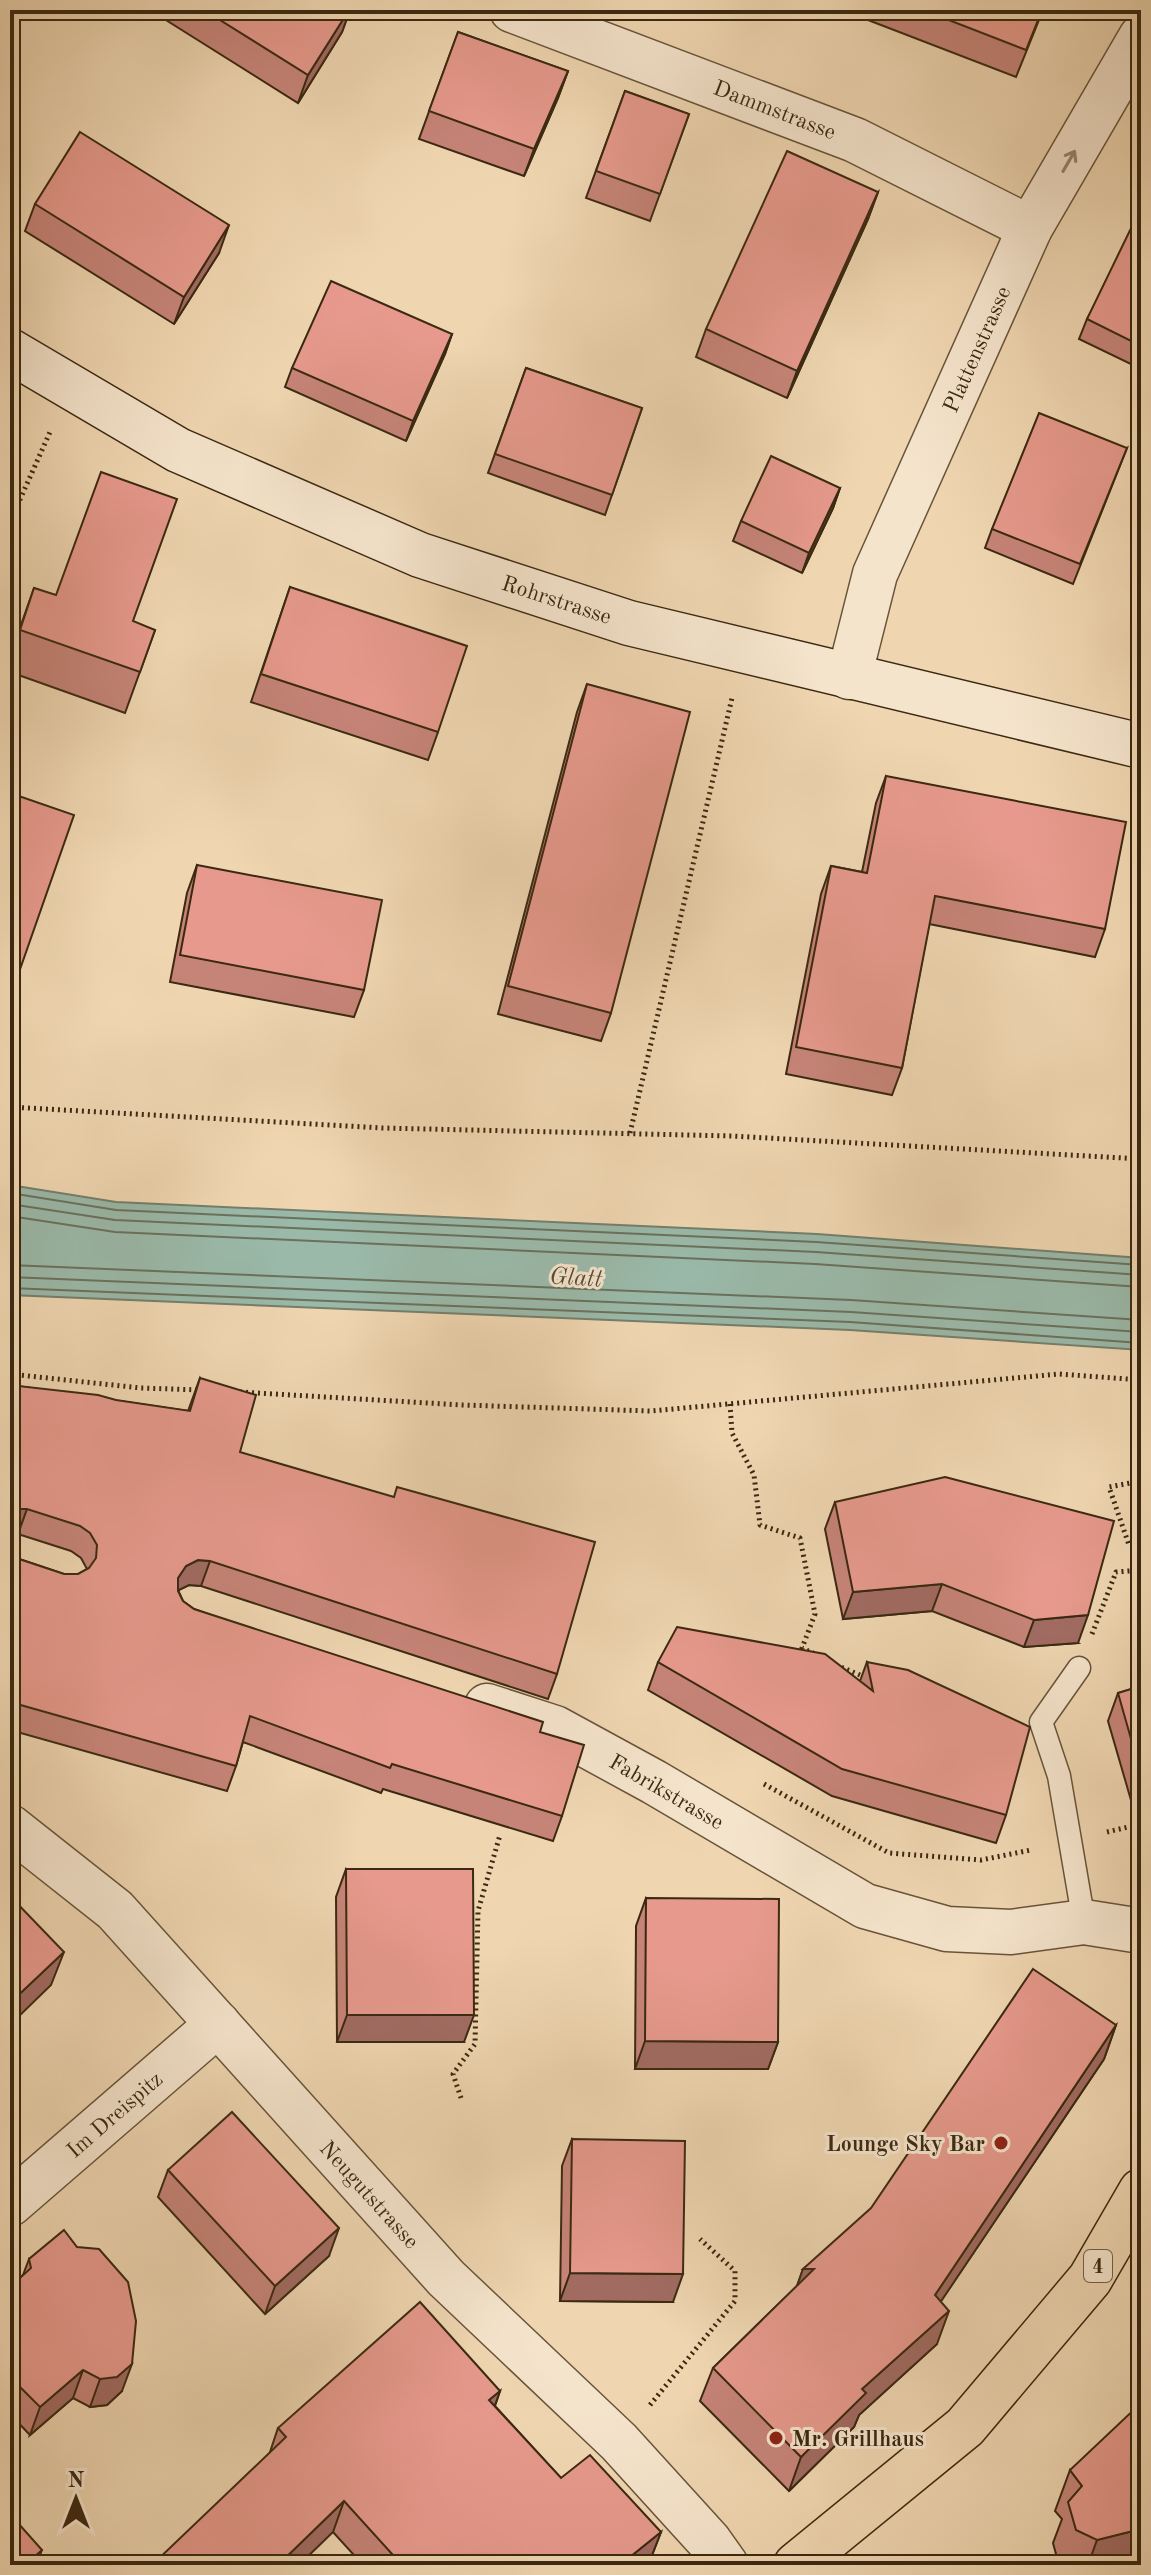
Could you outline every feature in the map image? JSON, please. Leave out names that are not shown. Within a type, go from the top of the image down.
[{"type":"main road","name":"4","points":[[807,2562],[965,2427],[1090,2279],[1141,2191]]},
{"type":"street","name":"Dammstrasse","points":[[512,10],[855,140],[1030,228]]},
{"type":"street","name":"Plattenstrasse","points":[[849,677],[875,574],[1030,228],[1141,37]]},
{"type":"street","name":"Rohrstrasse","points":[[10,351],[178,450],[420,555],[629,623],[1141,746]]},
{"type":"street","name":"Fabrikstrasse","points":[[449,1694],[555,1728],[654,1782],[865,1906],[947,1929],[1011,1932],[1084,1922],[1141,1931]]},
{"type":"street","name":"Neugutstrasse","points":[[10,1827],[115,1910],[446,2278],[619,2442],[709,2541],[726,2565]]},
{"type":"street","name":"Im Dreispitz","points":[[10,2204],[218,2024]]},
{"type":"lane","points":[[1079,1668],[1041,1722],[1059,1776],[1084,1922]]},
{"type":"path","points":[[10,522],[51,430]]},
{"type":"path","points":[[630,1133],[743,651]]},
{"type":"path","points":[[10,1107],[383,1128],[747,1137],[1141,1159]]},
{"type":"path","points":[[10,1374],[141,1388],[213,1391]]},
{"type":"path","points":[[228,1391],[462,1405],[636,1411],[1059,1374],[1141,1380]]},
{"type":"path","points":[[730,1404],[732,1433],[754,1475],[760,1525],[800,1538],[815,1614],[802,1648],[814,1654]]},
{"type":"path","points":[[1141,1481],[1109,1487],[1129,1545],[1141,1549]]},
{"type":"path","points":[[1079,1668],[1116,1572],[1141,1570]]},
{"type":"path","points":[[826,1660],[876,1680]]},
{"type":"path","points":[[752,1777],[889,1853],[981,1860],[1141,1824]]},
{"type":"path","points":[[461,2098],[453,2074],[475,2044],[478,1911],[500,1835]]},
{"type":"path","points":[[619,2442],[735,2301],[735,2271],[700,2239]]},
{"type":"water","name":"Glatt","points":[[10,1185],[116,1202],[817,1234],[1141,1258],[1141,1350],[850,1330],[10,1295]]},
{"type":"building","points":[[204,10],[349,10],[308,75]]},
{"type":"building","points":[[923,10],[1042,10],[1026,50]]},
{"type":"building","points":[[458,32],[568,71],[534,149],[429,111]]},
{"type":"building","points":[[625,91],[689,114],[660,194],[596,171]]},
{"type":"building","points":[[80,132],[229,225],[184,297],[35,204]]},
{"type":"building","points":[[787,151],[878,192],[797,371],[706,329]]},
{"type":"building","points":[[1134,222],[1141,225],[1141,346],[1087,319]]},
{"type":"building","points":[[331,281],[452,334],[413,421],[292,368]]},
{"type":"building","points":[[526,368],[642,408],[612,495],[495,454]]},
{"type":"building","points":[[1039,413],[1127,448],[1080,564],[992,529]]},
{"type":"building","points":[[771,456],[840,488],[809,553],[741,521]]},
{"type":"building","points":[[101,472],[177,499],[133,621],[155,630],[140,672],[20,630],[34,588],[56,595]]},
{"type":"building","points":[[290,587],[467,646],[438,732],[261,674]]},
{"type":"building","points":[[587,684],[690,712],[611,1013],[508,986]]},
{"type":"building","points":[[886,776],[1126,822],[1105,929],[935,896],[902,1068],[796,1047],[831,866],[867,873]]},
{"type":"building","points":[[10,793],[74,815],[11,995],[10,995]]},
{"type":"building","points":[[197,865],[382,900],[364,990],[180,955]]},
{"type":"building","points":[[200,1378],[256,1395],[240,1452],[394,1497],[397,1487],[595,1542],[557,1674],[210,1561],[198,1560],[186,1566],[178,1578],[178,1591],[183,1601],[194,1609],[543,1722],[540,1732],[584,1745],[562,1816],[392,1764],[390,1768],[250,1716],[236,1766],[10,1702],[16,1678],[10,1677],[10,1556],[64,1574],[78,1574],[89,1568],[96,1558],[97,1545],[90,1533],[80,1526],[27,1509],[10,1510],[10,1385],[98,1395],[190,1411]]},
{"type":"building","points":[[945,1477],[1114,1521],[1088,1615],[1034,1620],[942,1584],[853,1592],[835,1502]]},
{"type":"building","points":[[677,1627],[825,1654],[873,1691],[867,1662],[908,1670],[1030,1727],[1006,1815],[842,1769],[658,1662]]},
{"type":"building","points":[[1141,1686],[1141,1774],[1118,1693]]},
{"type":"building","points":[[346,1869],[473,1869],[474,2015],[347,2015]]},
{"type":"building","points":[[10,1896],[64,1952],[10,2003]]},
{"type":"building","points":[[646,1898],[779,1899],[778,2042],[645,2041]]},
{"type":"building","points":[[1033,1969],[1116,2025],[935,2295],[949,2311],[862,2389],[866,2393],[801,2457],[713,2368],[814,2269],[803,2269],[871,2208]]},
{"type":"building","points":[[232,2112],[339,2228],[275,2286],[168,2170]]},
{"type":"building","points":[[572,2139],[685,2141],[683,2274],[570,2273]]},
{"type":"building","points":[[64,2230],[77,2247],[99,2249],[128,2282],[136,2321],[132,2364],[117,2377],[100,2379],[83,2370],[40,2407],[14,2381],[10,2385],[10,2287],[31,2268],[29,2259]]},
{"type":"building","points":[[420,2302],[500,2391],[489,2400],[561,2478],[590,2455],[661,2532],[620,2565],[402,2565],[344,2501],[278,2565],[152,2565],[286,2437],[278,2428]]},
{"type":"building","points":[[1141,2403],[1141,2529],[1097,2540],[1076,2530],[1068,2502],[1082,2486],[1070,2470]]},
{"type":"building","points":[[10,2514],[42,2550],[25,2565],[10,2565]]},
{"type":"place","name":"Lounge Sky Bar","points":[[1001,2143]]},
{"type":"place","name":"Mr. Grillhaus","points":[[776,2438]]}]
